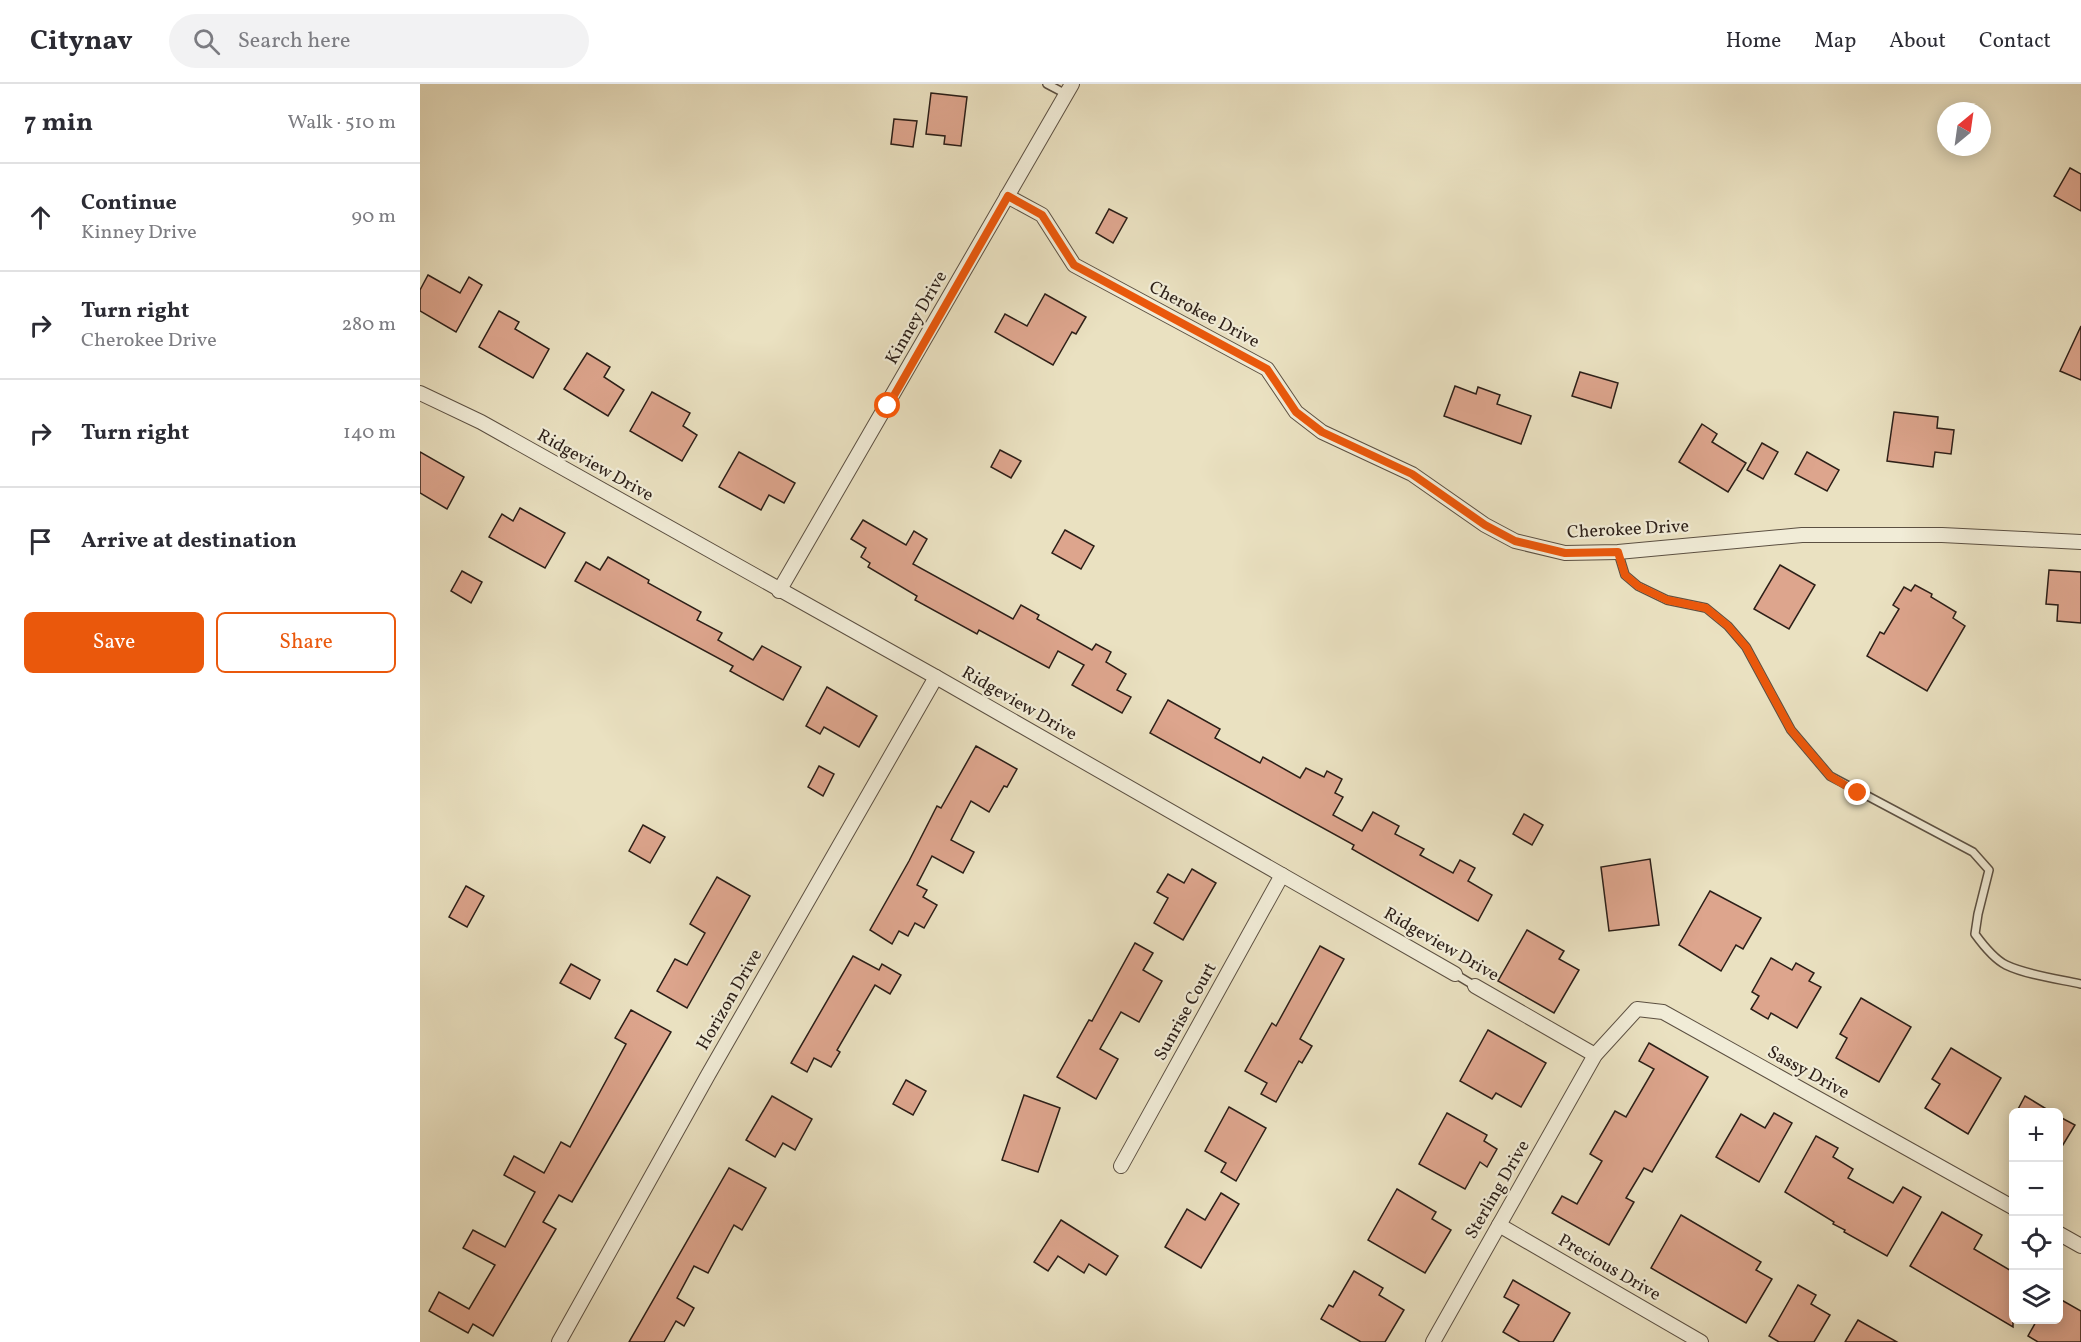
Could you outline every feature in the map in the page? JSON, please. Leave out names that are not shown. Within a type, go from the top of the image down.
[{"type":"street","name":"Kinney Drive","points":[[780,591],[1069,89]]},
{"type":"street","name":"Cherokee Drive","points":[[1008,196],[1042,215],[1074,265],[1267,369],[1296,412],[1322,432],[1412,474],[1485,525],[1515,541],[1565,553],[1618,552],[1802,535],[1942,535],[2081,542]]},
{"type":"street","name":"Ridgeview Drive","points":[[420,393],[481,422],[936,677],[1455,974]]},
{"type":"street","name":"Horizon Drive","points":[[559,1342],[708,1075],[936,677]]},
{"type":"street","name":"Sunrise Court","points":[[1121,1166],[1282,875]]},
{"type":"street","name":"Ridgeview Drive","points":[[1475,986],[1595,1055]]},
{"type":"street","name":"Sassy Drive","points":[[1595,1055],[1637,1009],[1663,1012],[2009,1206]]},
{"type":"street","name":"Sterling Drive","points":[[1433,1342],[1595,1055]]},
{"type":"street","name":"Precious Drive","points":[[1499,1225],[1701,1342]]},
{"type":"street","points":[[2063,1236],[2081,1246]]},
{"type":"lane","name":"Kinney Drive","points":[[1047,84],[1069,89]]},
{"type":"lane","points":[[1618,552],[1625,575],[1638,586],[1667,600],[1706,608],[1728,626],[1746,647],[1791,730],[1830,776],[1973,852],[1989,870],[1975,934],[1985,947],[2005,964],[2081,984]]},
{"type":"lane","name":"Ridgeview Drive","points":[[1455,974],[1475,986]]},
{"type":"building","points":[[931,93],[967,97],[961,146],[944,144],[945,136],[926,134]]},
{"type":"building","points":[[894,119],[917,121],[913,147],[891,144]]},
{"type":"building","points":[[2070,168],[2081,174],[2081,211],[2054,196]]},
{"type":"building","points":[[1109,209],[1127,218],[1113,243],[1096,233]]},
{"type":"building","points":[[428,275],[460,293],[469,277],[482,285],[456,332],[420,311],[420,290]]},
{"type":"building","points":[[1045,294],[1086,317],[1076,334],[1072,332],[1053,365],[995,332],[1005,314],[1027,326]]},
{"type":"building","points":[[499,311],[519,322],[515,329],[549,349],[533,378],[479,347]]},
{"type":"building","points":[[2081,326],[2081,380],[2060,371]]},
{"type":"building","points":[[587,353],[610,367],[604,377],[624,390],[608,416],[564,389]]},
{"type":"building","points":[[1580,372],[1618,383],[1611,408],[1572,396]]},
{"type":"building","points":[[1455,386],[1476,394],[1478,387],[1500,395],[1497,404],[1531,416],[1521,444],[1444,416]]},
{"type":"building","points":[[652,392],[690,413],[683,426],[697,435],[682,461],[630,431]]},
{"type":"building","points":[[1894,412],[1938,417],[1937,428],[1954,430],[1951,454],[1935,452],[1933,467],[1887,461]]},
{"type":"building","points":[[1702,424],[1717,434],[1712,442],[1746,463],[1728,492],[1679,462]]},
{"type":"building","points":[[1762,443],[1778,452],[1763,479],[1747,470]]},
{"type":"building","points":[[1000,450],[1021,461],[1011,478],[991,467]]},
{"type":"building","points":[[420,452],[464,477],[447,509],[420,493]]},
{"type":"building","points":[[739,452],[795,483],[784,503],[769,495],[761,510],[719,487]]},
{"type":"building","points":[[1807,452],[1839,470],[1827,491],[1795,474]]},
{"type":"building","points":[[520,508],[565,533],[545,568],[489,537],[502,514],[513,521]]},
{"type":"building","points":[[863,520],[906,545],[914,531],[927,539],[913,564],[1013,619],[1021,605],[1039,615],[1037,619],[1092,650],[1096,644],[1111,652],[1106,662],[1126,674],[1117,690],[1131,697],[1122,713],[1072,685],[1084,665],[1058,651],[1049,668],[979,630],[977,634],[915,600],[917,596],[868,567],[870,563],[861,557],[866,548],[851,539]]},
{"type":"building","points":[[1065,530],[1094,546],[1081,569],[1052,553]]},
{"type":"building","points":[[608,557],[649,580],[648,583],[701,612],[697,620],[722,633],[718,640],[753,660],[762,646],[801,667],[783,700],[730,671],[733,666],[575,581],[586,562],[600,570]]},
{"type":"building","points":[[1780,565],[1815,585],[1789,629],[1754,609]]},
{"type":"building","points":[[2049,570],[2081,572],[2081,623],[2057,621],[2058,605],[2046,604]]},
{"type":"building","points":[[462,571],[482,582],[471,603],[451,591]]},
{"type":"building","points":[[1915,585],[1932,594],[1931,597],[1956,612],[1953,618],[1965,626],[1927,691],[1867,656],[1880,632],[1884,634],[1899,609],[1893,605],[1904,587],[1911,591]]},
{"type":"building","points":[[827,687],[877,716],[859,747],[824,727],[820,734],[806,726]]},
{"type":"building","points":[[1168,700],[1220,729],[1215,738],[1260,763],[1263,757],[1300,778],[1306,768],[1324,777],[1327,771],[1342,779],[1335,793],[1343,797],[1333,815],[1362,831],[1373,812],[1399,826],[1395,834],[1424,849],[1420,855],[1453,873],[1460,860],[1475,868],[1468,881],[1492,895],[1478,921],[1352,849],[1354,845],[1150,733]]},
{"type":"building","points":[[976,746],[1017,769],[989,812],[971,801],[951,840],[974,852],[963,873],[932,856],[917,885],[927,890],[923,897],[937,905],[924,928],[915,923],[908,936],[899,931],[892,944],[870,930],[937,806],[941,808]]},
{"type":"building","points":[[819,766],[834,774],[823,796],[808,787]]},
{"type":"building","points":[[1524,814],[1543,825],[1532,845],[1513,834]]},
{"type":"building","points":[[643,825],[665,837],[650,863],[629,851]]},
{"type":"building","points":[[1650,859],[1659,925],[1609,931],[1601,867]]},
{"type":"building","points":[[1192,869],[1216,883],[1183,940],[1154,923],[1168,898],[1157,892],[1168,874],[1184,883]]},
{"type":"building","points":[[717,877],[750,896],[687,1008],[657,991],[675,959],[687,965],[705,933],[690,924]]},
{"type":"building","points":[[466,886],[484,896],[467,927],[449,917]]},
{"type":"building","points":[[1710,891],[1761,918],[1743,949],[1736,945],[1721,971],[1679,945]]},
{"type":"building","points":[[1527,930],[1564,951],[1559,959],[1579,970],[1554,1013],[1498,981]]},
{"type":"building","points":[[1135,943],[1153,953],[1143,970],[1162,981],[1139,1022],[1121,1012],[1100,1049],[1118,1059],[1096,1099],[1057,1077],[1089,1020],[1092,1021]]},
{"type":"building","points":[[1320,946],[1344,959],[1300,1039],[1312,1046],[1302,1063],[1299,1061],[1276,1102],[1261,1094],[1267,1083],[1245,1071],[1272,1023],[1276,1026]]},
{"type":"building","points":[[853,956],[879,970],[882,964],[901,975],[890,994],[875,985],[837,1050],[840,1052],[831,1067],[814,1058],[807,1072],[791,1063]]},
{"type":"building","points":[[1771,958],[1792,970],[1796,963],[1814,973],[1809,981],[1821,987],[1797,1028],[1771,1013],[1768,1019],[1751,1009],[1759,996],[1752,992]]},
{"type":"building","points":[[571,964],[600,980],[590,999],[560,983]]},
{"type":"building","points":[[1861,998],[1911,1027],[1879,1082],[1836,1058],[1847,1038],[1840,1034]]},
{"type":"building","points":[[631,1010],[671,1032],[572,1202],[559,1195],[543,1222],[556,1229],[493,1336],[473,1324],[468,1333],[429,1311],[439,1292],[469,1309],[495,1265],[463,1248],[473,1230],[505,1247],[535,1192],[504,1175],[514,1156],[544,1173],[561,1142],[570,1147],[626,1044],[615,1038]]},
{"type":"building","points":[[1488,1030],[1546,1063],[1521,1107],[1496,1093],[1492,1099],[1460,1081]]},
{"type":"building","points":[[1649,1043],[1708,1077],[1652,1172],[1644,1168],[1626,1198],[1634,1202],[1609,1245],[1552,1213],[1562,1196],[1577,1204],[1602,1161],[1590,1154],[1615,1111],[1626,1117],[1654,1069],[1639,1061]]},
{"type":"building","points":[[1951,1048],[2001,1078],[1968,1134],[1925,1108],[1940,1084],[1932,1079]]},
{"type":"building","points":[[906,1080],[926,1091],[913,1115],[893,1104]]},
{"type":"building","points":[[1024,1095],[1060,1108],[1038,1172],[1002,1160]]},
{"type":"building","points":[[772,1096],[812,1119],[795,1150],[783,1143],[775,1157],[746,1140]]},
{"type":"building","points":[[2025,1096],[2045,1108],[2019,1108]]},
{"type":"building","points":[[1229,1107],[1266,1128],[1236,1181],[1221,1172],[1226,1163],[1205,1151]]},
{"type":"building","points":[[1447,1113],[1487,1135],[1484,1141],[1497,1149],[1487,1167],[1480,1162],[1465,1189],[1419,1164]]},
{"type":"building","points":[[1774,1113],[1792,1123],[1759,1182],[1716,1157],[1741,1114],[1765,1128]]},
{"type":"building","points":[[2063,1119],[2075,1125],[2063,1145]]},
{"type":"building","points":[[1816,1136],[1838,1148],[1833,1157],[1853,1169],[1848,1178],[1893,1203],[1903,1187],[1921,1197],[1887,1256],[1844,1232],[1845,1230],[1833,1224],[1834,1222],[1785,1192]]},
{"type":"building","points":[[729,1168],[766,1188],[742,1230],[734,1225],[708,1273],[694,1266],[677,1298],[694,1308],[684,1326],[676,1321],[664,1342],[629,1342]]},
{"type":"building","points":[[1397,1189],[1436,1212],[1432,1219],[1451,1230],[1425,1273],[1368,1240]]},
{"type":"building","points":[[1221,1193],[1239,1204],[1201,1268],[1165,1247],[1187,1209],[1205,1220]]},
{"type":"building","points":[[1942,1212],[1982,1235],[1974,1249],[2009,1270],[2009,1324],[2013,1324],[2013,1327],[1910,1266]]},
{"type":"building","points":[[1681,1215],[1761,1262],[1756,1270],[1772,1279],[1746,1323],[1651,1268]]},
{"type":"building","points":[[1061,1220],[1118,1256],[1106,1275],[1089,1264],[1084,1273],[1058,1256],[1048,1271],[1034,1262]]},
{"type":"building","points":[[1354,1271],[1383,1288],[1379,1295],[1404,1310],[1385,1342],[1361,1342],[1321,1319],[1329,1305],[1333,1307]]},
{"type":"building","points":[[1513,1280],[1570,1313],[1553,1342],[1520,1342],[1503,1332],[1519,1305],[1504,1297]]},
{"type":"building","points":[[1798,1285],[1816,1295],[1811,1304],[1830,1315],[1814,1342],[1779,1342],[1769,1336]]},
{"type":"building","points":[[2063,1301],[2081,1311],[2081,1342],[2038,1342],[2028,1336],[2035,1324],[2063,1324]]},
{"type":"building","points":[[1858,1320],[1897,1342],[1845,1342]]},
{"type":"route","points":[[888,406],[1008,196],[1042,215],[1074,265],[1267,369],[1296,412],[1322,432],[1412,474],[1485,525],[1515,541],[1565,553],[1618,552],[1625,575],[1638,586],[1667,600],[1706,608],[1728,626],[1746,647],[1791,730],[1830,776],[1858,793]]}]
